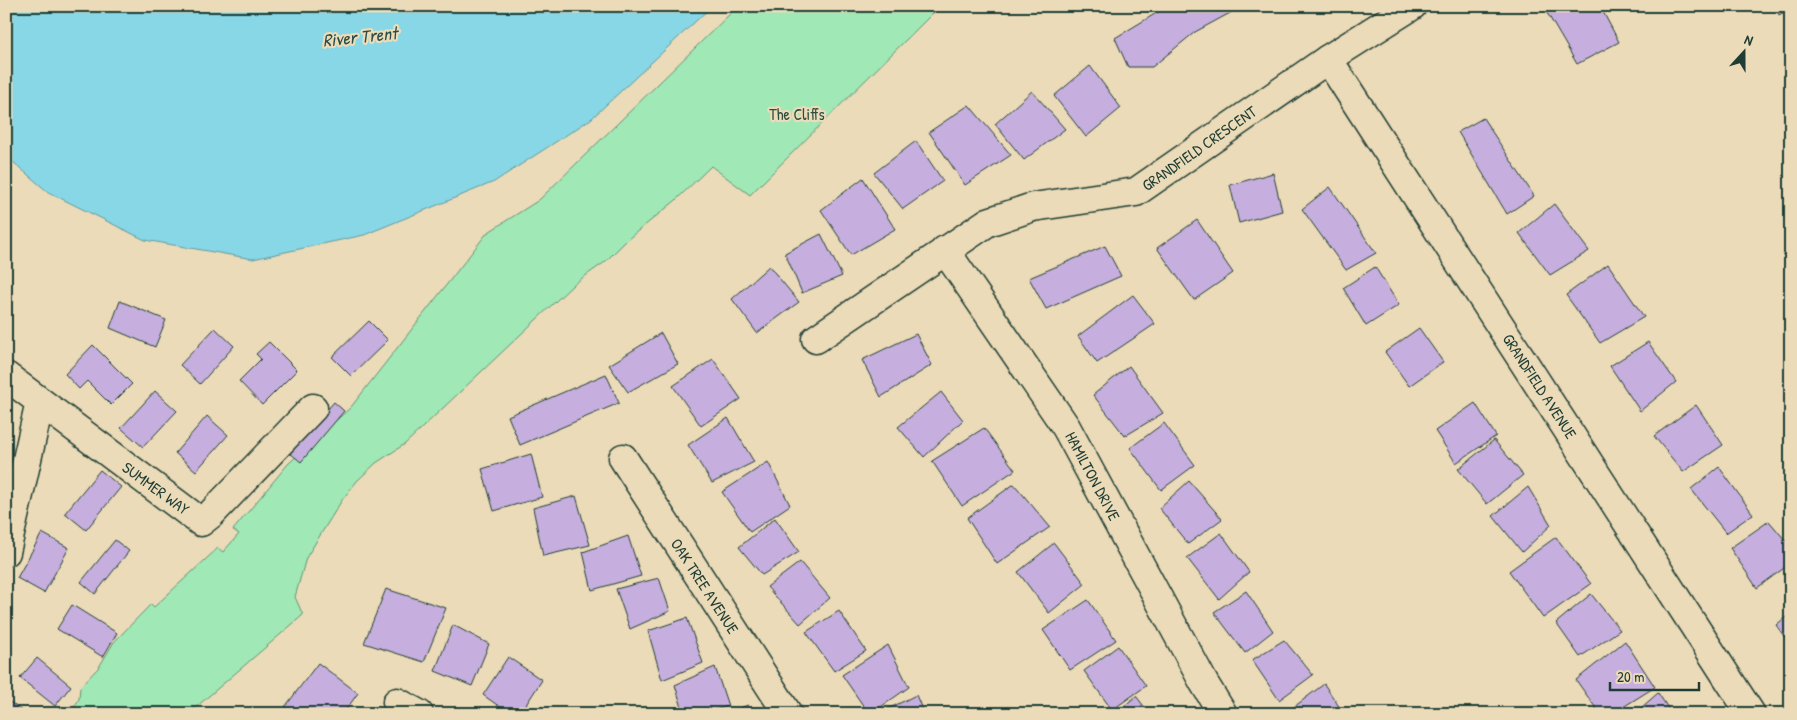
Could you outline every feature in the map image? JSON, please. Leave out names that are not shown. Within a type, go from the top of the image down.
[{"type":"street","name":"GRANDFIELD CRESCENT","points":[[816,339],[988,222],[1033,207],[1136,192],[1328,59],[1412,6]]},
{"type":"street","name":"GRANDFIELD AVENUE","points":[[1328,59],[1751,714]]},
{"type":"street","name":"HAMILTON DRIVE","points":[[945,250],[1066,427],[1204,683],[1223,714]]},
{"type":"street","name":"SUMMER WAY","points":[[6,376],[201,522],[211,514],[313,408]]},
{"type":"street","points":[[6,552],[40,402]]},
{"type":"street","name":"OAK TREE AVENUE","points":[[623,458],[788,714]]},
{"type":"green space","name":"The Cliffs","points":[[738,6],[940,6],[750,195],[711,166],[675,201],[628,239],[605,262],[574,284],[405,444],[376,463],[357,481],[342,500],[306,558],[295,597],[303,615],[188,714],[70,714],[79,699],[80,687],[99,667],[114,642],[151,604],[154,607],[218,548],[223,552],[239,534],[233,530],[288,464],[351,407],[487,233],[539,200]]},
{"type":"water","name":"River Trent","points":[[6,6],[712,6],[591,119],[494,182],[364,235],[253,259],[145,240],[48,192],[6,156]]},
{"type":"building","points":[[1168,6],[1180,6],[1185,9],[1188,6],[1243,6],[1195,32],[1152,67],[1128,67],[1115,38]]},
{"type":"building","points":[[1543,6],[1600,6],[1619,42],[1577,64]]},
{"type":"building","points":[[1774,6],[1791,6],[1791,8],[1779,15]]},
{"type":"building","points":[[1090,66],[1121,108],[1086,137],[1054,96]]},
{"type":"building","points":[[1032,91],[1065,129],[1024,160],[995,124]]},
{"type":"building","points":[[969,105],[1011,155],[965,185],[929,132]]},
{"type":"building","points":[[1483,118],[1534,196],[1507,214],[1458,132]]},
{"type":"building","points":[[916,141],[943,181],[903,209],[874,173]]},
{"type":"building","points":[[1273,173],[1282,211],[1239,223],[1230,185]]},
{"type":"building","points":[[863,178],[895,229],[851,255],[821,210]]},
{"type":"building","points":[[1330,187],[1376,253],[1346,270],[1302,209]]},
{"type":"building","points":[[1554,204],[1589,251],[1550,275],[1519,233]]},
{"type":"building","points":[[1197,220],[1233,273],[1194,300],[1157,248]]},
{"type":"building","points":[[821,234],[842,276],[802,293],[785,253]]},
{"type":"building","points":[[1105,246],[1121,276],[1046,309],[1029,278]]},
{"type":"building","points":[[1608,264],[1644,317],[1600,343],[1566,295]]},
{"type":"building","points":[[769,266],[799,302],[757,333],[732,299]]},
{"type":"building","points":[[1375,267],[1399,305],[1366,326],[1343,288]]},
{"type":"building","points":[[1133,295],[1155,324],[1097,363],[1078,336]]},
{"type":"building","points":[[120,301],[166,320],[155,347],[110,328]]},
{"type":"building","points":[[369,321],[388,340],[351,376],[332,357]]},
{"type":"building","points":[[215,328],[234,346],[200,384],[180,365]]},
{"type":"building","points":[[1419,328],[1443,362],[1409,386],[1385,352]]},
{"type":"building","points":[[661,333],[678,364],[628,392],[609,365]]},
{"type":"building","points":[[916,334],[932,365],[881,397],[862,360]]},
{"type":"building","points":[[269,342],[297,370],[262,405],[239,381],[261,359],[256,354]]},
{"type":"building","points":[[1648,342],[1676,382],[1640,411],[1610,366]]},
{"type":"building","points":[[93,345],[132,384],[111,405],[87,381],[79,389],[65,374]]},
{"type":"building","points":[[713,359],[741,399],[701,426],[673,386]]},
{"type":"building","points":[[1129,366],[1163,413],[1125,436],[1093,395]]},
{"type":"building","points":[[606,374],[619,403],[520,445],[508,416]]},
{"type":"building","points":[[155,391],[177,411],[143,447],[121,428]]},
{"type":"building","points":[[941,392],[963,420],[924,457],[898,427]]},
{"type":"building","points":[[334,402],[344,411],[301,462],[290,453]]},
{"type":"building","points":[[1475,403],[1496,436],[1456,463],[1435,431]]},
{"type":"building","points":[[1696,405],[1723,445],[1683,472],[1654,436]]},
{"type":"building","points":[[207,416],[228,435],[196,471],[175,453]]},
{"type":"building","points":[[728,418],[754,462],[712,483],[688,445]]},
{"type":"building","points":[[1164,423],[1195,465],[1161,490],[1130,448]]},
{"type":"building","points":[[984,428],[1015,470],[962,506],[932,461]]},
{"type":"building","points":[[1494,440],[1523,475],[1487,504],[1458,469]]},
{"type":"building","points":[[531,454],[542,497],[494,511],[482,469]]},
{"type":"building","points":[[768,462],[790,505],[750,532],[722,492]]},
{"type":"building","points":[[1719,467],[1753,514],[1726,533],[1691,489]]},
{"type":"building","points":[[100,470],[121,487],[86,530],[65,513]]},
{"type":"building","points":[[1189,481],[1222,519],[1188,544],[1159,508]]},
{"type":"building","points":[[1014,484],[1050,527],[997,564],[967,518]]},
{"type":"building","points":[[1528,487],[1551,525],[1522,552],[1493,516]]},
{"type":"building","points":[[576,496],[590,545],[543,556],[533,508]]},
{"type":"building","points":[[775,518],[799,552],[762,575],[739,547]]},
{"type":"building","points":[[1769,521],[1791,547],[1791,563],[1757,588],[1730,548]]},
{"type":"building","points":[[42,533],[69,548],[44,593],[17,578]]},
{"type":"building","points":[[1221,533],[1249,572],[1219,599],[1187,558]]},
{"type":"building","points":[[628,536],[641,576],[592,590],[583,552]]},
{"type":"building","points":[[1556,537],[1591,584],[1543,618],[1509,571]]},
{"type":"building","points":[[115,540],[129,551],[95,594],[81,582]]},
{"type":"building","points":[[1054,543],[1085,584],[1049,613],[1018,572]]},
{"type":"building","points":[[800,562],[830,598],[800,624],[767,587]]},
{"type":"building","points":[[659,578],[670,611],[630,629],[616,589]]},
{"type":"building","points":[[386,589],[446,608],[424,662],[364,643]]},
{"type":"building","points":[[1246,591],[1273,631],[1245,653],[1214,612]]},
{"type":"building","points":[[1591,594],[1620,630],[1580,657],[1556,623]]},
{"type":"building","points":[[1088,600],[1116,640],[1070,670],[1043,630]]},
{"type":"building","points":[[72,605],[117,633],[103,657],[57,629]]},
{"type":"building","points":[[839,611],[866,651],[834,671],[806,632]]},
{"type":"building","points":[[1791,613],[1791,646],[1776,625]]},
{"type":"building","points":[[687,618],[703,663],[662,680],[648,631]]},
{"type":"building","points":[[453,625],[489,644],[472,686],[435,671]]},
{"type":"building","points":[[1284,640],[1313,675],[1279,700],[1252,660]]},
{"type":"building","points":[[1625,641],[1655,687],[1612,714],[1600,714],[1576,680]]},
{"type":"building","points":[[888,645],[909,687],[869,714],[842,675]]},
{"type":"building","points":[[1118,646],[1146,686],[1112,710],[1084,671]]},
{"type":"building","points":[[508,657],[542,680],[520,714],[510,714],[483,695]]},
{"type":"building","points":[[37,658],[71,686],[55,706],[20,678]]},
{"type":"building","points":[[318,663],[358,693],[343,714],[295,714],[285,707]]},
{"type":"building","points":[[715,667],[728,706],[702,714],[684,714],[675,685]]},
{"type":"building","points":[[1324,684],[1344,714],[1293,714],[1290,710]]},
{"type":"building","points":[[1658,693],[1672,714],[1634,714]]},
{"type":"building","points":[[916,695],[924,714],[878,714]]},
{"type":"building","points":[[1136,696],[1150,714],[1115,714]]},
{"type":"building","points":[[7,700],[26,714],[6,714]]},
{"type":"building","points":[[748,705],[750,714],[723,714]]}]
